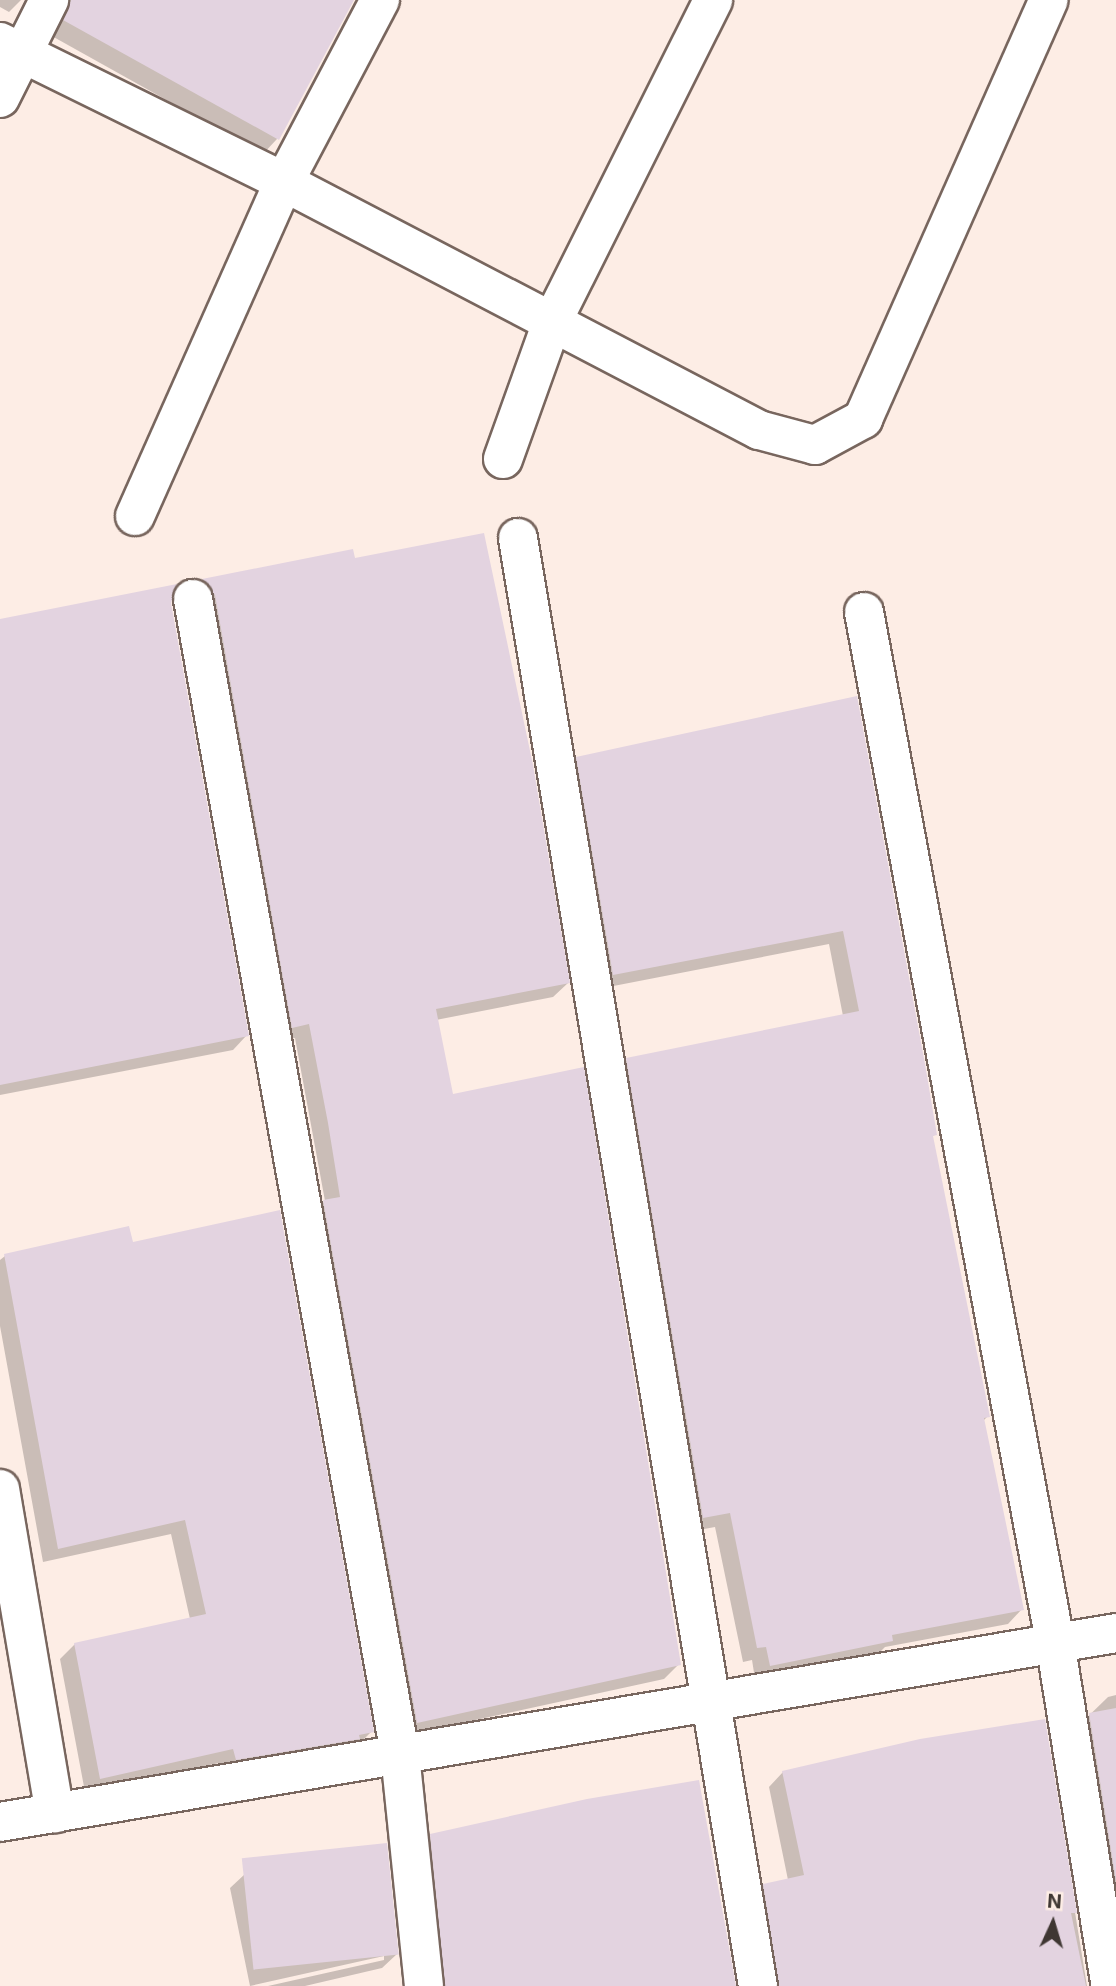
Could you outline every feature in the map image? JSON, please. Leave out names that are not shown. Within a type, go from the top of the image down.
[{"type":"street","points":[[0,98],[11,48],[49,0]]},
{"type":"street","points":[[135,516],[284,182],[380,0]]},
{"type":"street","points":[[503,459],[552,322],[713,0]]},
{"type":"street","points":[[11,48],[284,182],[759,430],[815,445],[863,419],[1049,0]]},
{"type":"street","points":[[518,538],[758,1986]]},
{"type":"street","points":[[193,599],[400,1754],[424,1986]]},
{"type":"street","points":[[864,612],[1055,1642],[1111,1986]]},
{"type":"street","points":[[0,1489],[55,1813]]},
{"type":"street","points":[[0,1822],[1116,1633]]},
{"type":"building","points":[[71,0],[354,0],[279,140],[63,20]]},
{"type":"building","points":[[484,533],[533,765],[570,983],[436,1009],[453,1094],[584,1067],[681,1665],[417,1723],[323,1200],[340,1197],[328,1123],[309,1024],[292,1028],[215,595],[202,579],[353,549],[355,558]]},
{"type":"building","points":[[177,584],[171,603],[249,1036],[0,1085],[0,619]]},
{"type":"building","points":[[857,696],[925,1064],[937,1135],[933,1136],[990,1417],[984,1418],[1024,1610],[892,1635],[893,1641],[770,1666],[766,1647],[757,1648],[730,1513],[703,1518],[626,1058],[859,1011],[843,931],[613,975],[576,757]]},
{"type":"building","points":[[280,1210],[374,1732],[359,1735],[360,1739],[236,1760],[233,1749],[100,1779],[74,1643],[206,1614],[185,1520],[58,1549],[4,1254],[129,1226],[133,1242]]},
{"type":"building","points":[[1116,1708],[1116,1881],[1089,1713]]},
{"type":"building","points":[[1045,1719],[1077,1913],[1071,1913],[1086,1986],[779,1986],[763,1884],[804,1875],[782,1771],[920,1739]]},
{"type":"building","points":[[699,1780],[736,1986],[445,1986],[430,1834],[587,1799]]},
{"type":"building","points":[[387,1843],[399,1954],[254,1970],[242,1858]]}]
